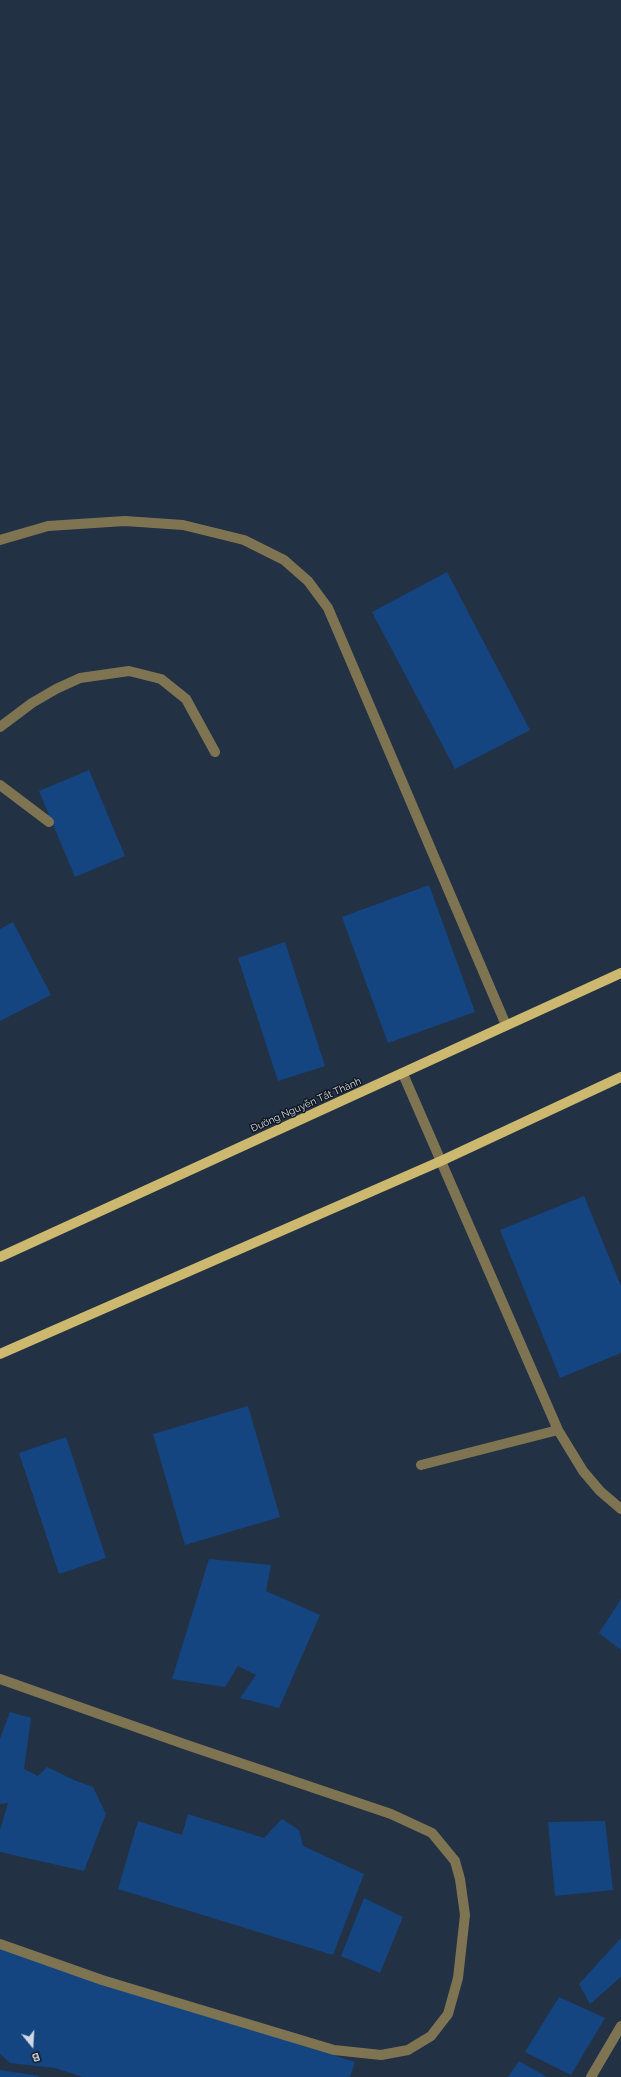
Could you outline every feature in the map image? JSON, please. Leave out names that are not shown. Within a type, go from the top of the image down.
[{"type":"main road","name":"Đường Nguyễn Tất Thành","points":[[0,1258],[621,973]]},
{"type":"main road","points":[[0,1354],[441,1161],[621,1077]]},
{"type":"street","points":[[0,540],[48,526],[125,521],[183,525],[244,540],[284,560],[308,581],[328,608],[506,1026]]},
{"type":"street","points":[[0,727],[32,703],[56,689],[80,678],[129,671],[161,679],[186,699],[215,752]]},
{"type":"street","points":[[0,785],[49,822]]},
{"type":"street","points":[[403,1074],[558,1430],[582,1471],[600,1491],[621,1509]]},
{"type":"street","points":[[421,1465],[558,1430]]},
{"type":"street","points":[[0,1679],[184,1744],[390,1814],[432,1833],[454,1861],[460,1879],[465,1915],[458,1978],[448,2014],[431,2036],[408,2050],[381,2055],[334,2050],[102,1980],[0,1944]]},
{"type":"street","points":[[591,2077],[621,2026]]},
{"type":"building","points":[[447,572],[530,730],[455,769],[372,612]]},
{"type":"building","points":[[89,770],[125,856],[75,877],[39,791]]},
{"type":"building","points":[[429,885],[475,1012],[388,1043],[342,917]]},
{"type":"building","points":[[13,922],[51,995],[0,1021],[0,929]]},
{"type":"building","points":[[285,942],[325,1066],[278,1081],[238,958]]},
{"type":"building","points":[[584,1196],[621,1286],[621,1353],[560,1378],[500,1230]]},
{"type":"building","points":[[248,1406],[280,1517],[185,1545],[153,1434]]},
{"type":"building","points":[[66,1437],[106,1558],[59,1574],[19,1453]]},
{"type":"building","points":[[209,1559],[271,1565],[266,1591],[320,1615],[279,1708],[240,1698],[256,1675],[238,1666],[225,1687],[172,1679]]},
{"type":"building","points":[[621,1599],[621,1650],[599,1633]]},
{"type":"building","points":[[10,1712],[31,1718],[24,1769],[38,1776],[47,1767],[93,1787],[106,1814],[84,1871],[0,1852],[0,1830],[8,1803],[0,1804],[0,1739]]},
{"type":"building","points":[[188,1814],[264,1838],[282,1819],[299,1830],[303,1846],[364,1874],[333,1955],[118,1889],[138,1821],[182,1835]]},
{"type":"building","points":[[605,1821],[613,1890],[555,1896],[548,1822]]},
{"type":"building","points":[[364,1898],[403,1917],[380,1973],[341,1956]]},
{"type":"building","points":[[621,1938],[621,1977],[590,2004],[579,1984]]},
{"type":"building","points":[[0,1949],[355,2062],[350,2077],[83,2077],[55,2068],[10,2063],[0,2054]]},
{"type":"building","points":[[559,1997],[605,2018],[571,2075],[525,2052]]},
{"type":"building","points":[[519,2061],[547,2077],[508,2077]]},
{"type":"building","points":[[0,2070],[39,2076],[39,2077],[0,2077]]}]
